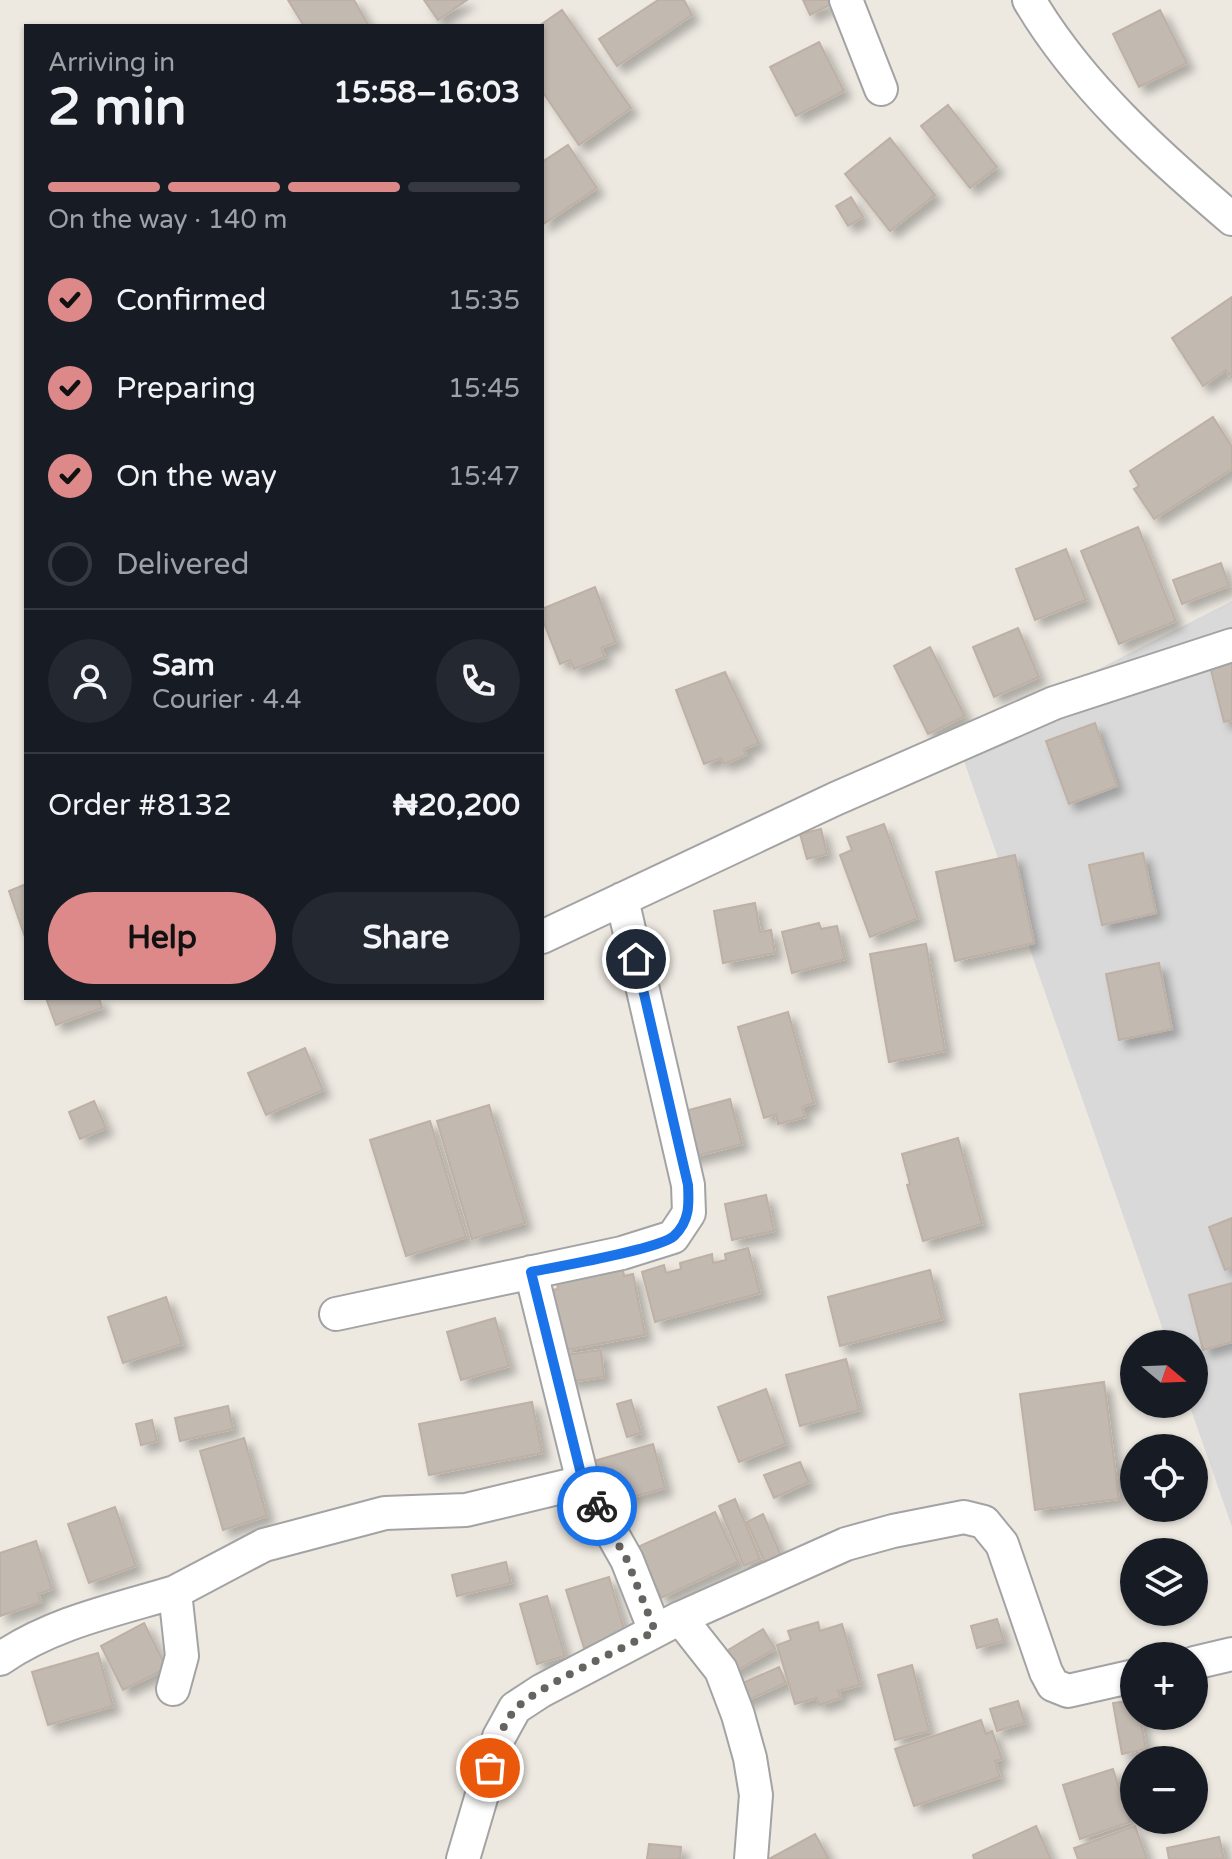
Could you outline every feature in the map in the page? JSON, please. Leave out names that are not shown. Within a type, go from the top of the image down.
[{"type":"street","points":[[846,0],[881,89]]},
{"type":"street","points":[[1029,0],[1059,48],[1085,78],[1153,147],[1232,219]]},
{"type":"street","points":[[544,936],[835,799],[1054,703],[1232,645]]},
{"type":"street","points":[[336,1314],[622,1253],[673,1237],[689,1213],[688,1185],[622,899]]},
{"type":"street","points":[[531,1272],[583,1482],[668,1625],[721,1670],[738,1715],[756,1795],[751,1859]]},
{"type":"street","points":[[0,1659],[25,1641],[59,1627],[175,1592],[264,1545],[385,1513],[466,1510],[583,1482]]},
{"type":"street","points":[[463,1859],[499,1737],[515,1708],[541,1691],[668,1625],[846,1544],[893,1531],[964,1517],[984,1522],[1002,1544],[1053,1685],[1068,1691],[1120,1679]]},
{"type":"street","points":[[173,1689],[182,1656],[175,1592]]},
{"type":"street","points":[[1208,1660],[1232,1654]]},
{"type":"shaded area","points":[[1232,601],[1232,1527],[1208,1458],[1208,1434],[1199,1434],[1194,1418],[1208,1418],[1208,1330],[1163,1330],[957,741]]},
{"type":"building","points":[[288,0],[354,0],[368,24],[303,24]]},
{"type":"building","points":[[424,0],[467,0],[438,20]]},
{"type":"building","points":[[658,0],[684,0],[692,15],[617,66],[599,39]]},
{"type":"building","points":[[803,0],[830,0],[832,4],[810,15]]},
{"type":"building","points":[[562,10],[631,108],[579,145],[544,94],[542,24]]},
{"type":"building","points":[[1160,10],[1187,63],[1139,87],[1113,34]]},
{"type":"building","points":[[819,42],[844,91],[796,116],[770,67]]},
{"type":"building","points":[[948,105],[997,167],[970,188],[921,126]]},
{"type":"building","points":[[890,138],[935,195],[890,231],[845,174]]},
{"type":"building","points":[[568,145],[597,188],[544,224],[544,161]]},
{"type":"building","points":[[851,197],[863,217],[848,226],[836,206]]},
{"type":"building","points":[[1232,297],[1232,373],[1229,375],[1226,370],[1203,386],[1172,338]]},
{"type":"building","points":[[1213,417],[1232,447],[1232,469],[1154,519],[1134,489],[1139,486],[1130,471]]},
{"type":"building","points":[[1138,527],[1176,621],[1119,644],[1081,551]]},
{"type":"building","points":[[1066,549],[1086,600],[1035,620],[1016,569]]},
{"type":"building","points":[[1221,563],[1229,586],[1182,604],[1173,580]]},
{"type":"building","points":[[595,587],[616,642],[601,648],[605,657],[574,669],[570,660],[560,664],[544,623],[544,608]]},
{"type":"building","points":[[1018,628],[1039,677],[994,697],[973,647]]},
{"type":"building","points":[[930,647],[965,716],[928,734],[894,666]]},
{"type":"building","points":[[1232,661],[1232,720],[1224,722],[1210,666]]},
{"type":"building","points":[[725,672],[759,743],[744,749],[746,755],[724,764],[721,758],[704,764],[676,690]]},
{"type":"building","points":[[1095,723],[1117,786],[1069,804],[1046,741]]},
{"type":"building","points":[[884,824],[918,918],[870,937],[840,855],[852,850],[847,837]]},
{"type":"building","points":[[821,829],[827,854],[807,859],[800,834]]},
{"type":"building","points":[[1143,853],[1156,913],[1102,925],[1089,865]]},
{"type":"building","points":[[1015,855],[1034,943],[955,961],[936,872]]},
{"type":"building","points":[[24,885],[24,934],[9,891]]},
{"type":"building","points":[[755,903],[760,932],[771,930],[775,953],[723,963],[714,911]]},
{"type":"building","points":[[819,923],[821,929],[837,926],[845,959],[792,973],[782,932]]},
{"type":"building","points":[[926,944],[945,1051],[889,1062],[870,954]]},
{"type":"building","points":[[1159,963],[1172,1029],[1119,1040],[1106,974]]},
{"type":"building","points":[[47,1000],[100,1000],[102,1008],[56,1025]]},
{"type":"building","points":[[788,1012],[814,1103],[802,1107],[805,1117],[778,1124],[776,1114],[764,1118],[738,1027]]},
{"type":"building","points":[[305,1048],[323,1090],[266,1115],[248,1073]]},
{"type":"building","points":[[730,1099],[742,1144],[689,1158],[678,1113]]},
{"type":"building","points":[[94,1101],[106,1128],[80,1139],[69,1112]]},
{"type":"building","points":[[489,1105],[525,1223],[472,1239],[437,1121]]},
{"type":"building","points":[[430,1121],[466,1237],[406,1256],[370,1140]]},
{"type":"building","points":[[958,1138],[982,1224],[923,1241],[907,1185],[910,1184],[902,1154]]},
{"type":"building","points":[[766,1195],[774,1231],[732,1240],[725,1204]]},
{"type":"building","points":[[1232,1218],[1232,1267],[1225,1270],[1209,1227]]},
{"type":"building","points":[[748,1248],[760,1293],[655,1322],[642,1272],[664,1265],[666,1273],[681,1269],[680,1263],[712,1254],[713,1263],[726,1260],[725,1254]]},
{"type":"building","points":[[623,1270],[624,1276],[633,1274],[645,1335],[562,1351],[551,1290],[558,1289],[557,1283]]},
{"type":"building","points":[[930,1270],[942,1319],[840,1346],[828,1297]]},
{"type":"building","points":[[1232,1283],[1232,1342],[1208,1349],[1208,1330],[1198,1330],[1189,1295]]},
{"type":"building","points":[[166,1297],[182,1344],[123,1363],[108,1317]]},
{"type":"building","points":[[495,1318],[509,1366],[461,1380],[447,1332]]},
{"type":"building","points":[[601,1350],[604,1377],[568,1382],[565,1355]]},
{"type":"building","points":[[846,1359],[859,1410],[800,1426],[786,1375]]},
{"type":"building","points":[[1104,1382],[1119,1499],[1035,1510],[1020,1394]]},
{"type":"building","points":[[766,1389],[786,1444],[739,1462],[718,1407]]},
{"type":"building","points":[[631,1400],[641,1433],[627,1437],[617,1404]]},
{"type":"building","points":[[532,1402],[542,1453],[429,1475],[419,1424]]},
{"type":"building","points":[[228,1406],[233,1429],[180,1441],[175,1418]]},
{"type":"building","points":[[152,1420],[157,1441],[141,1445],[136,1424]]},
{"type":"building","points":[[244,1438],[267,1516],[223,1530],[200,1451]]},
{"type":"building","points":[[653,1444],[665,1488],[604,1505],[584,1464]]},
{"type":"building","points":[[800,1462],[809,1482],[774,1498],[764,1475]]},
{"type":"building","points":[[735,1499],[760,1559],[744,1566],[719,1506]]},
{"type":"building","points":[[115,1507],[136,1566],[89,1583],[68,1524]]},
{"type":"building","points":[[715,1512],[738,1562],[661,1598],[638,1547]]},
{"type":"building","points":[[763,1514],[781,1555],[765,1562],[747,1522]]},
{"type":"building","points":[[36,1541],[52,1589],[38,1594],[41,1602],[0,1616],[0,1553]]},
{"type":"building","points":[[506,1562],[511,1583],[457,1596],[452,1575]]},
{"type":"building","points":[[609,1577],[626,1636],[584,1648],[566,1590]]},
{"type":"building","points":[[547,1596],[565,1656],[537,1664],[520,1604]]},
{"type":"building","points":[[997,1619],[1004,1641],[977,1648],[971,1626]]},
{"type":"building","points":[[818,1622],[820,1631],[842,1624],[860,1685],[838,1691],[841,1698],[819,1705],[817,1698],[795,1704],[777,1645],[791,1640],[788,1631]]},
{"type":"building","points":[[144,1623],[167,1668],[123,1690],[101,1646]]},
{"type":"building","points":[[763,1629],[775,1649],[729,1675],[718,1656]]},
{"type":"building","points":[[98,1653],[113,1706],[48,1725],[32,1672]]},
{"type":"building","points":[[912,1665],[929,1731],[895,1740],[878,1675]]},
{"type":"building","points":[[779,1667],[786,1683],[737,1705],[729,1689]]},
{"type":"building","points":[[1018,1701],[1025,1723],[997,1731],[990,1709]]},
{"type":"building","points":[[1120,1702],[1120,1730],[1143,1730],[1145,1746],[1121,1746],[1113,1703]]},
{"type":"building","points":[[981,1720],[986,1734],[992,1731],[1002,1759],[995,1761],[1000,1777],[914,1806],[895,1749]]},
{"type":"building","points":[[1113,1769],[1120,1791],[1120,1825],[1080,1839],[1063,1785]]},
{"type":"building","points":[[1036,1826],[1051,1859],[974,1859],[973,1855]]},
{"type":"building","points":[[1120,1831],[1120,1834],[1138,1834],[1147,1859],[1078,1859],[1074,1848]]},
{"type":"building","points":[[815,1834],[829,1859],[769,1859]]},
{"type":"building","points":[[1219,1837],[1224,1859],[1169,1859],[1167,1848]]},
{"type":"building","points":[[649,1844],[681,1847],[680,1859],[647,1859]]},
{"type":"way so far","points":[[490,1768],[499,1737],[515,1708],[655,1631],[627,1560],[597,1506]]},
{"type":"route","points":[[597,1506],[583,1482],[531,1272],[622,1253],[673,1237],[689,1213],[688,1185],[636,959]]}]
